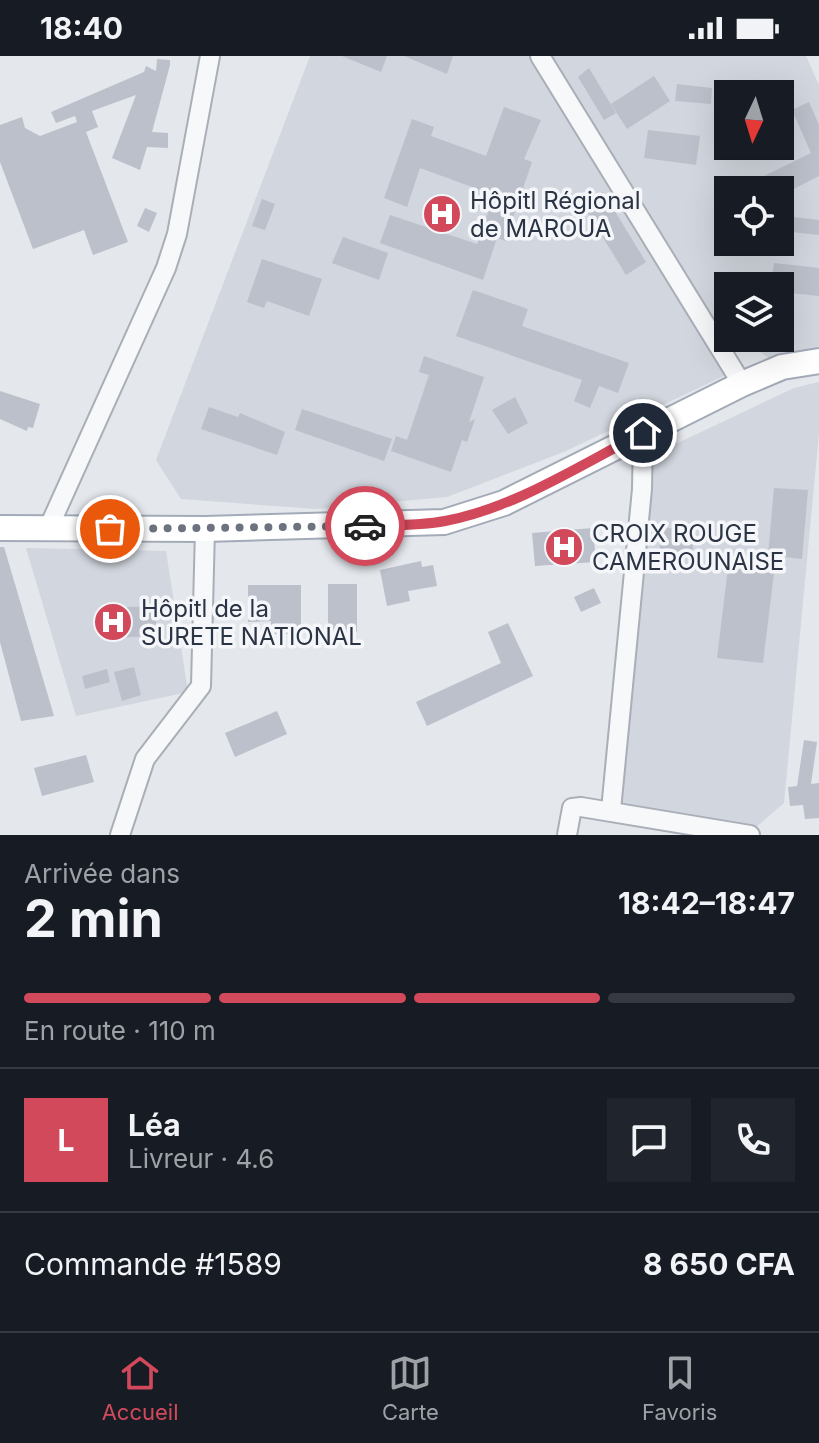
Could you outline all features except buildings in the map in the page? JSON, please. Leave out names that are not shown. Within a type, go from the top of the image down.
[{"type":"main road","points":[[0,528],[205,529],[444,522],[504,503],[742,384],[782,367],[819,361]]},
{"type":"street","points":[[48,529],[147,318],[166,268],[180,221],[210,56]]},
{"type":"street","points":[[540,56],[742,384]]},
{"type":"street","points":[[611,810],[640,520],[643,433]]},
{"type":"street","points":[[120,835],[145,759],[201,686],[205,529]]},
{"type":"street","points":[[567,835],[572,808],[611,810],[750,835]]},
{"type":"shaded area","name":"Hôpitl Régional de MAROUA","points":[[310,56],[537,56],[714,347],[714,352],[717,352],[730,373],[566,451],[447,497],[316,509],[181,499],[156,460]]},
{"type":"shaded area","points":[[543,56],[806,56],[819,85],[819,352],[771,359],[760,352],[794,352],[794,272],[714,272],[714,323],[704,316]]},
{"type":"shaded area","points":[[819,382],[819,433],[784,803],[754,829],[615,805],[648,457],[794,388]]},
{"type":"shaded area","name":"Hôpitl de la SURETE NATIONAL","points":[[26,548],[166,551],[188,692],[76,716]]},
{"type":"way so far","points":[[110,529],[365,526]]},
{"type":"place","name":"Hôpitl Régional de MAROUA","points":[[442,214]]},
{"type":"place","name":"CROIX ROUGE CAMEROUNAISE","points":[[564,547]]},
{"type":"place","name":"Hôpitl de la SURETE NATIONAL","points":[[113,622]]},
{"type":"route","points":[[365,526],[444,522],[470,515],[504,503],[643,433]]}]
